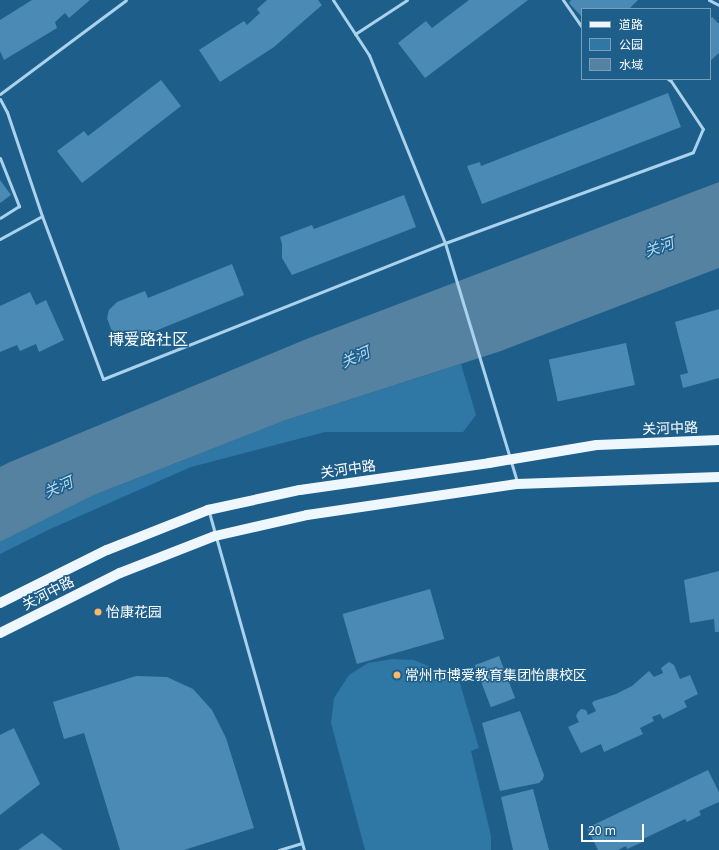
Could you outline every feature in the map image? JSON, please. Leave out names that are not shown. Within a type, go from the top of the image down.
[{"type":"main road","name":"关河中路","points":[[0,603],[107,550],[208,510],[300,490],[510,460],[596,445],[719,440]]},
{"type":"main road","name":"关河中路","points":[[0,633],[120,573],[215,536],[307,515],[517,484],[719,477]]},
{"type":"lane","points":[[0,94],[126,0]]},
{"type":"lane","points":[[333,0],[369,55],[445,243],[486,376],[517,484]]},
{"type":"lane","points":[[355,34],[407,0]]},
{"type":"lane","points":[[563,0],[581,26]]},
{"type":"lane","points":[[708,0],[719,6]]},
{"type":"lane","points":[[0,99],[7,112],[42,216],[103,379],[445,243],[693,152],[704,129],[670,80]]},
{"type":"lane","points":[[0,158],[19,206],[0,218]]},
{"type":"lane","points":[[0,239],[42,216]]},
{"type":"lane","points":[[208,510],[304,850]]},
{"type":"lane","points":[[279,850],[302,843]]},
{"type":"green space","points":[[461,364],[476,415],[463,432],[325,432],[191,467],[48,530],[0,554],[0,542],[94,495],[286,420]]},
{"type":"green space","points":[[392,659],[414,660],[428,666],[439,675],[456,670],[479,748],[471,751],[491,836],[491,850],[365,850],[331,723],[334,698],[349,675],[368,663]]},
{"type":"water","name":"关河","points":[[719,182],[719,268],[501,351],[286,420],[94,495],[0,542],[0,467],[309,338]]},
{"type":"building","points":[[32,0],[90,0],[69,18],[65,13],[55,22],[57,28],[4,60],[0,51],[0,20]]},
{"type":"building","points":[[267,0],[318,0],[322,5],[274,47],[220,82],[199,50],[244,21],[247,25],[260,13],[257,9]]},
{"type":"building","points":[[469,0],[528,0],[425,78],[398,43],[426,21],[432,28]]},
{"type":"building","points":[[571,0],[638,0],[630,8],[581,8],[581,16],[569,3]]},
{"type":"building","points":[[712,17],[719,24],[719,53],[711,60]]},
{"type":"building","points":[[161,80],[181,106],[82,183],[57,151],[84,131],[88,136]]},
{"type":"building","points":[[668,93],[681,127],[482,204],[467,166],[480,162],[481,166]]},
{"type":"building","points":[[0,180],[11,195],[0,203]]},
{"type":"building","points":[[404,195],[416,227],[292,275],[282,258],[282,244],[280,237],[312,225],[314,229]]},
{"type":"building","points":[[232,264],[244,295],[128,342],[126,337],[118,336],[111,329],[107,318],[109,310],[117,302],[145,291],[148,298]]},
{"type":"building","points":[[30,292],[36,305],[46,300],[64,340],[39,352],[36,344],[20,351],[17,345],[0,352],[0,306]]},
{"type":"building","points":[[719,309],[719,378],[683,388],[680,375],[688,373],[675,322]]},
{"type":"building","points":[[626,343],[635,385],[558,401],[549,359]]},
{"type":"building","points":[[719,571],[719,632],[715,632],[714,619],[690,623],[684,580]]},
{"type":"building","points":[[430,589],[444,639],[357,664],[343,614]]},
{"type":"building","points":[[499,656],[515,698],[491,707],[475,665]]},
{"type":"building","points":[[669,662],[674,665],[680,679],[690,675],[698,694],[684,701],[687,707],[663,719],[660,714],[652,717],[654,721],[640,728],[643,734],[604,752],[601,744],[581,753],[568,727],[579,722],[576,716],[578,712],[581,709],[586,710],[588,715],[596,711],[592,703],[594,701],[616,694],[632,686],[649,671],[654,677],[663,673],[661,668]]},
{"type":"building","points":[[136,676],[167,677],[193,689],[212,710],[226,738],[254,828],[184,850],[120,850],[84,733],[64,739],[53,702]]},
{"type":"building","points":[[520,711],[544,775],[543,779],[539,783],[500,791],[482,723]]},
{"type":"building","points":[[14,728],[40,784],[0,815],[0,735]]},
{"type":"building","points":[[708,770],[719,792],[719,802],[699,811],[701,815],[687,822],[685,819],[641,840],[643,842],[627,849],[626,846],[618,850],[598,850],[587,828]]},
{"type":"building","points":[[533,789],[549,850],[513,850],[501,797]]},
{"type":"building","points":[[42,833],[63,850],[18,850]]},
{"type":"place","name":"怡康花园","points":[[98,612]]},
{"type":"place","name":"常州市博爱教育集团怡康校区","points":[[397,675]]},
{"type":"district","name":"博爱路社区","points":[[148,339]]}]
